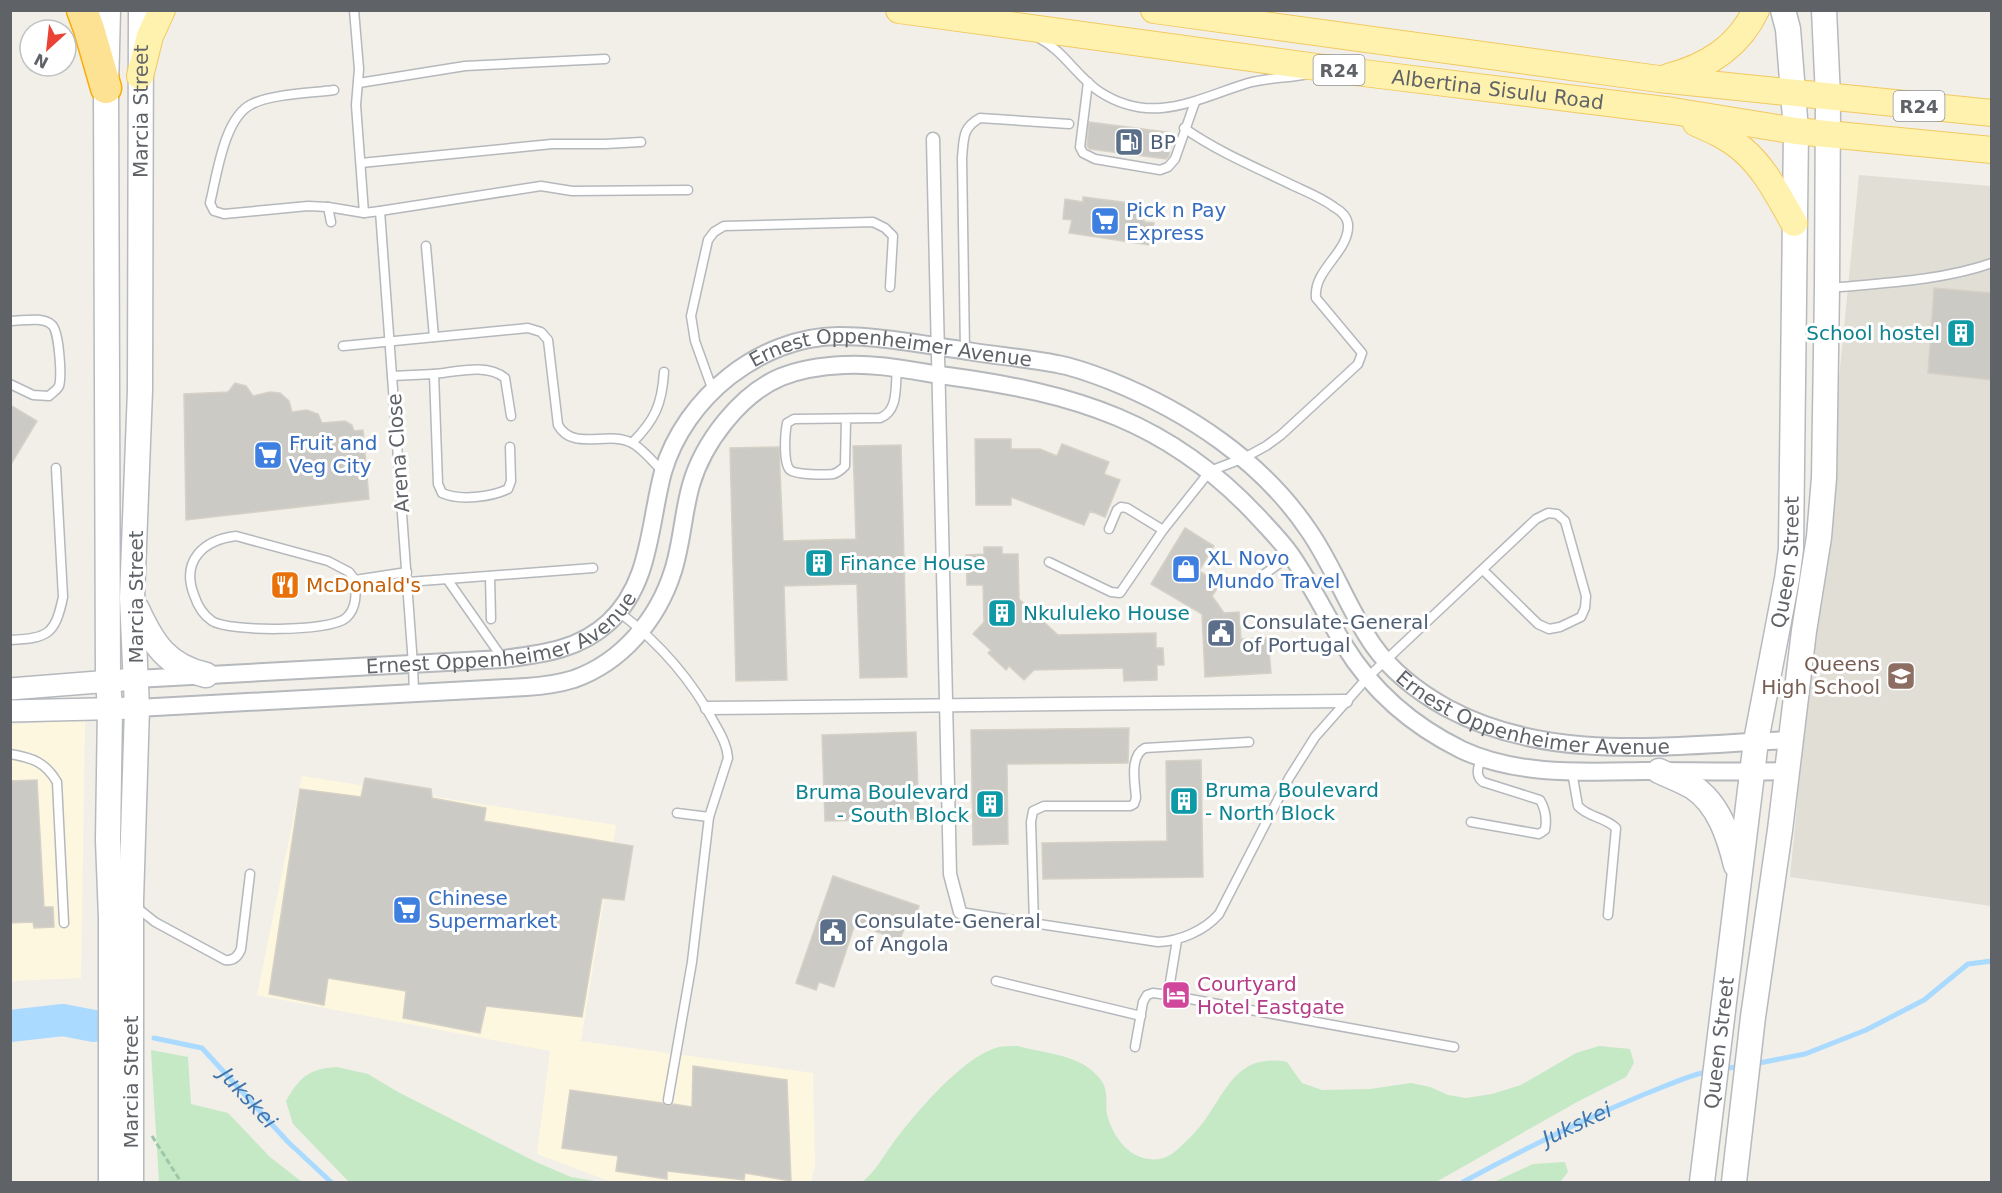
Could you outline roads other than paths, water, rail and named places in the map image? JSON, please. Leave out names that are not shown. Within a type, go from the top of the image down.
[{"type":"highway","points":[[82,10],[106,88]]},
{"type":"main road","name":"Marcia Street","points":[[108,10],[106,88],[108,681],[110,708],[108,840],[120,975],[120,1078],[111,1182]]},
{"type":"main road","name":"Marcia Street","points":[[120,975],[131,901],[137,708],[132,598],[140,390],[141,10]]},
{"type":"main road","points":[[140,76],[150,36],[162,10]]},
{"type":"main road","name":"Albertina Sisulu Road","points":[[899,10],[1339,70],[1674,111],[1796,131],[1992,150]]},
{"type":"main road","name":"Albertina Sisulu Road","points":[[1154,10],[1659,79],[1992,113]]},
{"type":"main road","points":[[1659,79],[1690,71],[1710,62],[1739,37],[1756,10]]},
{"type":"main road","name":"Queen Street","points":[[1702,1182],[1756,741],[1791,549],[1796,131],[1788,29],[1783,10]]},
{"type":"main road","name":"Queen Street","points":[[1734,1182],[1753,1017],[1788,771],[1820,520],[1825,435],[1827,288],[1828,97],[1824,10]]},
{"type":"main road","points":[[1674,111],[1724,136],[1742,149],[1767,177],[1794,223]]},
{"type":"main road","points":[[132,598],[147,631],[168,659],[193,672],[206,675]]},
{"type":"main road","points":[[1659,771],[1695,788],[1710,804],[1726,831],[1739,879]]},
{"type":"main road","name":"Marcia Street","points":[[120,1078],[131,1182]]},
{"type":"street","points":[[933,139],[950,874],[960,912]]},
{"type":"street","name":"Ernest Oppenheimer Avenue","points":[[10,689],[206,675],[503,659],[552,652],[568,647],[589,637],[606,625],[619,612],[633,590],[644,567],[663,472],[672,446],[687,420],[712,391],[731,375],[777,348],[815,339],[845,337],[938,346],[1059,364],[1094,374],[1144,394],[1182,415],[1244,458],[1293,510],[1310,532],[1355,616],[1385,661],[1405,680],[1447,708],[1484,725],[1555,742],[1624,746],[1720,745],[1791,740]]},
{"type":"street","points":[[984,381],[988,354]]},
{"type":"street","name":"Ernest Oppenheimer Avenue","points":[[10,711],[137,708],[526,687],[562,682],[597,668],[626,646],[642,630],[662,599],[674,570],[691,484],[714,435],[762,388],[778,378],[799,370],[818,367],[869,365],[984,381],[1044,393],[1102,410],[1163,439],[1210,471],[1245,503],[1291,555],[1345,647],[1388,701],[1415,724],[1466,752],[1531,768],[1572,772],[1788,771]]},
{"type":"street","points":[[707,708],[1346,701]]},
{"type":"lane","points":[[354,10],[359,83],[356,105],[364,213]]},
{"type":"lane","points":[[1011,25],[1048,43],[1100,92],[1142,108],[1162,109],[1195,102],[1251,82],[1339,70]]},
{"type":"lane","points":[[359,83],[465,66],[605,59]]},
{"type":"lane","points":[[1088,82],[1080,147],[1088,157],[1164,170],[1175,159],[1195,102]]},
{"type":"lane","points":[[334,90],[264,99],[250,104],[240,112],[230,127],[210,203],[214,211],[224,214],[308,206],[364,213],[380,212],[541,186],[572,191],[688,190]]},
{"type":"lane","points":[[965,351],[962,158],[964,136],[969,125],[981,118],[1069,124]]},
{"type":"lane","points":[[1049,562],[1117,594],[1124,588],[1163,530],[1210,471],[1266,447],[1358,364],[1362,357],[1362,353],[1316,298],[1319,280],[1345,239],[1348,222],[1343,213],[1327,202],[1212,146],[1185,128]]},
{"type":"lane","points":[[361,163],[552,144],[594,145],[641,142]]},
{"type":"lane","points":[[328,207],[331,222]]},
{"type":"lane","name":"Arena Close","points":[[380,212],[414,694]]},
{"type":"lane","points":[[712,391],[695,341],[691,316],[705,265],[708,240],[714,232],[724,226],[873,222],[885,228],[893,236],[890,287]]},
{"type":"lane","points":[[426,246],[434,336]]},
{"type":"lane","points":[[1827,288],[1966,272],[1992,263]]},
{"type":"lane","points":[[10,321],[42,320],[52,325],[57,333],[60,369],[58,386],[49,396],[33,394],[10,384]]},
{"type":"lane","points":[[343,346],[528,328],[541,332],[548,340],[558,424],[563,435],[573,439],[622,440],[632,443],[663,472]]},
{"type":"lane","points":[[846,419],[845,466],[841,471],[833,474],[796,473],[790,470],[786,463],[787,423],[794,419],[880,418],[894,407],[897,368]]},
{"type":"lane","points":[[392,376],[485,370],[499,373],[505,378],[511,416]]},
{"type":"lane","points":[[632,443],[645,430],[655,414],[662,396],[664,372]]},
{"type":"lane","points":[[435,374],[438,484],[442,493],[452,497],[497,494],[508,489],[511,481],[510,447]]},
{"type":"lane","points":[[10,640],[38,639],[52,630],[59,616],[63,597],[56,468]]},
{"type":"lane","points":[[1108,529],[1117,510],[1121,507],[1127,508],[1163,530]]},
{"type":"lane","points":[[960,912],[1158,942],[1177,940],[1199,930],[1219,914],[1304,752],[1346,701],[1368,677],[1536,519],[1548,513],[1557,514],[1565,521],[1586,596],[1585,608],[1581,617],[1560,627],[1549,629],[1538,624],[1483,570]]},
{"type":"lane","points":[[236,536],[328,561],[349,572],[355,580],[354,605],[351,612],[338,623],[321,627],[260,628],[221,625],[212,620],[196,602],[188,576],[195,558],[201,551],[224,538],[236,536]]},
{"type":"lane","points":[[1249,585],[1291,555]]},
{"type":"lane","points":[[355,580],[407,577],[447,579],[593,568]]},
{"type":"lane","points":[[490,576],[491,619]]},
{"type":"lane","points":[[447,579],[503,659]]},
{"type":"lane","points":[[619,612],[642,630],[678,668],[707,708],[723,739],[728,758],[709,817],[692,962],[668,1100]]},
{"type":"lane","points":[[1034,923],[1031,822],[1033,811],[1044,806],[1130,806],[1134,804],[1136,798],[1135,759],[1138,752],[1144,748],[1248,742]]},
{"type":"lane","points":[[10,754],[32,758],[50,770],[57,782],[64,923]]},
{"type":"lane","points":[[1471,822],[1539,834],[1545,830],[1546,825],[1545,809],[1540,801],[1483,782],[1478,778],[1481,757]]},
{"type":"lane","points":[[1572,772],[1578,806],[1588,814],[1607,820],[1616,828],[1608,915]]},
{"type":"lane","points":[[678,813],[709,817]]},
{"type":"lane","points":[[131,901],[154,922],[225,960],[232,959],[238,955],[242,941],[250,874]]},
{"type":"lane","points":[[1168,995],[1177,940]]},
{"type":"lane","points":[[996,981],[1141,1016]]},
{"type":"lane","points":[[1135,1047],[1143,1002],[1147,995],[1153,993],[1454,1047]]},
{"type":"waterway","points":[[1754,1064],[1805,1054],[1866,1030],[1924,1000],[1968,964],[1992,961]]},
{"type":"waterway","name":"Jukskei","points":[[10,1026],[63,1020],[94,1026]]},
{"type":"waterway","name":"Jukskei","points":[[154,1038],[202,1048],[288,1142],[331,1182]]},
{"type":"waterway","points":[[1722,1069],[1742,1066]]},
{"type":"waterway","name":"Jukskei","points":[[1463,1182],[1598,1114],[1677,1081],[1709,1071]]},
{"type":"place","name":"BP","points":[[1129,142]]},
{"type":"place","name":"Pick n Pay Express","points":[[1105,221]]},
{"type":"place","name":"School hostel","points":[[1961,333]]},
{"type":"place","name":"Fruit and Veg City","points":[[268,455]]},
{"type":"place","name":"Finance House","points":[[819,563]]},
{"type":"place","name":"XL Novo Mundo Travel","points":[[1186,569]]},
{"type":"place","name":"McDonald's","points":[[285,585]]},
{"type":"place","name":"Nkululeko House","points":[[1002,613]]},
{"type":"place","name":"Consulate-General of Portugal","points":[[1221,633]]},
{"type":"place","name":"Queens High School","points":[[1901,676]]},
{"type":"place","name":"Bruma Boulevard - North Block","points":[[1184,801]]},
{"type":"place","name":"Bruma Boulevard - South Block","points":[[990,804]]},
{"type":"place","name":"Chinese Supermarket","points":[[407,910]]},
{"type":"place","name":"Consulate-General of Angola","points":[[833,932]]},
{"type":"place","name":"Courtyard Hotel Eastgate","points":[[1176,995]]}]
